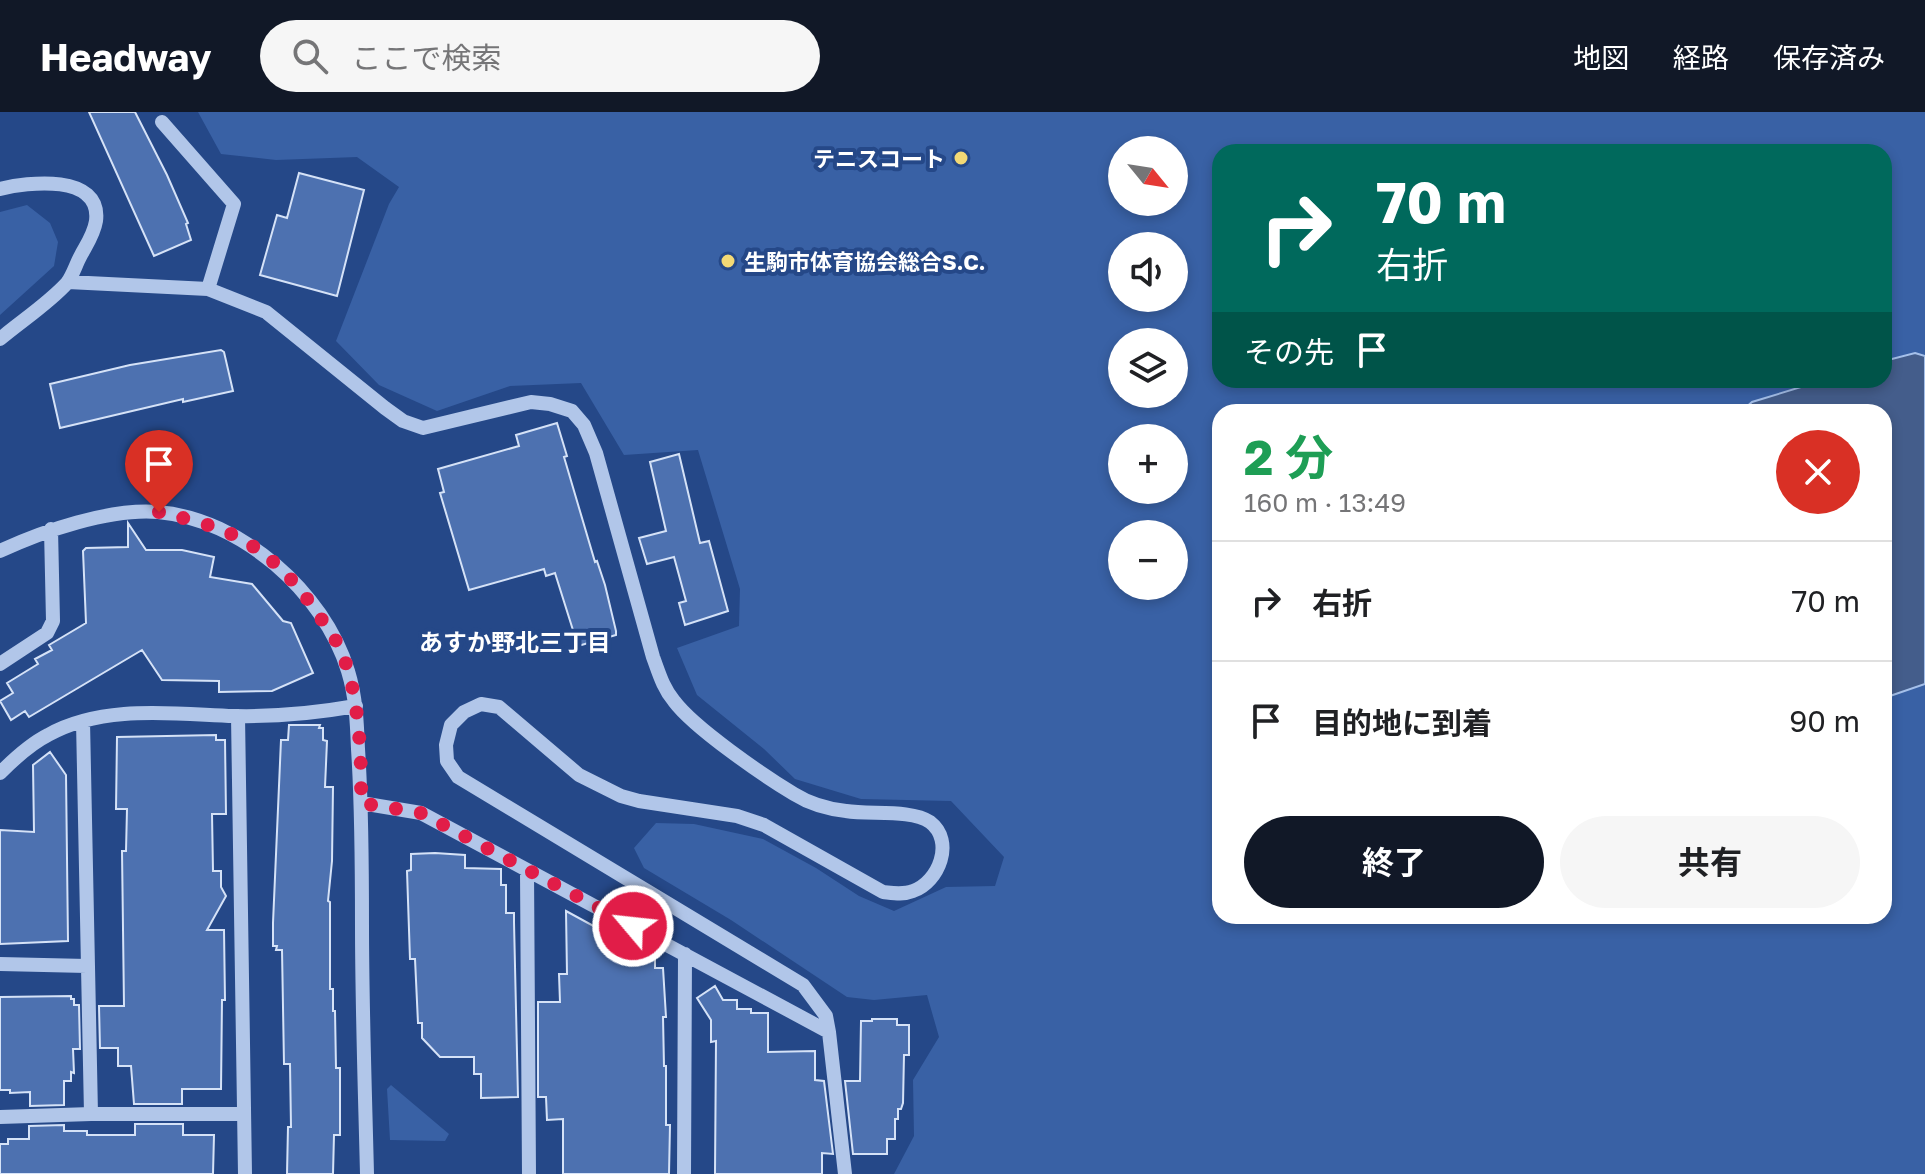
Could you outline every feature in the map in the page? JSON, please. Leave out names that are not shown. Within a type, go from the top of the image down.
[{"type":"street","points":[[162,122],[234,204],[208,289]]},
{"type":"street","points":[[0,189],[50,182],[80,191],[96,211],[91,238],[68,282],[0,339]]},
{"type":"street","points":[[68,282],[208,289],[266,312],[385,408],[403,421],[423,428],[531,402],[572,411],[584,425],[596,453],[653,657],[664,687],[676,704],[796,795],[821,807],[871,814],[920,816],[933,825],[940,837],[942,853],[939,867],[929,881],[916,891],[903,894],[883,892],[764,825],[737,816],[621,796],[579,775],[499,707],[481,704],[464,712],[451,725],[446,745],[447,761],[458,777],[803,985],[826,1016],[845,1174]]},
{"type":"street","points":[[0,551],[51,529],[131,513],[159,512],[197,522],[239,538],[269,557],[296,585],[337,643],[356,706],[361,803],[367,1174]]},
{"type":"street","points":[[0,664],[47,633],[53,621],[51,529]]},
{"type":"street","points":[[0,773],[48,735],[83,721],[137,713],[238,716],[324,712],[356,706]]},
{"type":"street","points":[[238,716],[245,1174]]},
{"type":"street","points":[[83,721],[91,1114]]},
{"type":"street","points":[[361,803],[421,813],[829,1032]]},
{"type":"street","points":[[527,871],[529,1174]]},
{"type":"street","points":[[684,1174],[685,954]]},
{"type":"street","points":[[0,964],[87,966]]},
{"type":"street","points":[[0,1117],[243,1114]]},
{"type":"shaded area","points":[[198,112],[1925,112],[1925,356],[1915,353],[1892,359],[1892,144],[1212,144],[1212,388],[1798,388],[1750,404],[1212,404],[1212,924],[1892,924],[1892,695],[1925,684],[1925,1174],[894,1174],[914,1136],[913,1080],[939,1037],[927,995],[874,1000],[847,997],[731,920],[644,868],[634,848],[656,823],[694,824],[763,839],[859,896],[894,911],[946,887],[995,886],[1004,857],[951,801],[861,799],[795,779],[764,749],[697,695],[677,648],[739,626],[740,589],[698,450],[624,455],[581,383],[510,386],[437,411],[379,385],[336,341],[389,204],[399,187],[357,157],[276,160],[221,154]]},
{"type":"shaded area","points":[[27,205],[50,223],[58,242],[54,266],[0,315],[0,212]]},
{"type":"shaded area","points":[[1915,353],[1925,356],[1925,684],[1892,695],[1892,404],[1750,404],[1798,388],[1892,388],[1892,359]]},
{"type":"shaded area","points":[[391,1085],[449,1134],[445,1141],[390,1140],[387,1089]]},
{"type":"building","points":[[89,112],[135,112],[188,223],[191,240],[154,256]]},
{"type":"building","points":[[299,173],[364,190],[337,296],[260,275],[277,215],[287,218]]},
{"type":"building","points":[[221,350],[233,391],[183,402],[183,399],[60,428],[50,384],[130,365]]},
{"type":"building","points":[[557,423],[567,456],[564,457],[595,562],[605,585],[616,631],[616,635],[578,646],[555,573],[546,576],[544,569],[469,590],[440,493],[444,492],[438,469],[519,446],[516,435]]},
{"type":"building","points":[[679,454],[700,543],[709,541],[728,611],[685,625],[679,603],[686,601],[674,557],[647,564],[639,538],[666,531],[650,462]]},
{"type":"building","points":[[128,523],[146,550],[182,550],[214,557],[210,577],[252,584],[283,621],[291,623],[313,673],[272,691],[219,692],[219,681],[162,680],[142,650],[29,717],[25,711],[11,720],[0,701],[13,693],[7,683],[38,664],[35,659],[52,650],[49,645],[86,623],[83,551],[86,548],[128,547]]},
{"type":"building","points":[[289,725],[320,725],[319,728],[323,728],[323,740],[327,741],[325,787],[333,787],[328,901],[330,989],[333,989],[335,1011],[336,1068],[340,1068],[340,1135],[334,1135],[333,1174],[287,1174],[288,1127],[291,1127],[290,1064],[284,1064],[282,950],[276,950],[277,946],[273,946],[273,923],[281,740],[288,740]]},
{"type":"building","points":[[216,735],[216,740],[225,740],[226,814],[212,814],[213,871],[221,871],[221,887],[226,896],[207,930],[224,930],[221,1089],[182,1089],[182,1104],[134,1104],[131,1066],[118,1066],[118,1048],[100,1048],[99,1006],[124,1006],[122,851],[126,851],[127,809],[116,809],[117,737]]},
{"type":"building","points":[[50,752],[66,775],[68,941],[0,944],[0,830],[34,832],[33,765]]},
{"type":"building","points":[[411,854],[465,855],[465,868],[501,869],[501,885],[506,885],[506,913],[514,913],[518,1097],[481,1098],[481,1074],[474,1074],[474,1057],[440,1057],[422,1038],[422,1023],[418,1023],[415,959],[410,959],[407,871],[411,870]]},
{"type":"building","points":[[566,911],[608,934],[616,933],[617,954],[655,953],[655,968],[663,968],[666,1125],[670,1125],[669,1174],[563,1174],[563,1119],[547,1120],[546,1097],[538,1097],[538,1002],[560,1002],[559,974],[567,974]]},
{"type":"building","points":[[715,986],[723,1000],[737,1000],[737,1009],[768,1013],[768,1052],[815,1051],[815,1080],[824,1081],[833,1154],[822,1153],[822,1174],[715,1174],[716,1041],[711,1042],[711,1020],[697,998]]},
{"type":"building","points":[[71,996],[74,1005],[79,1005],[80,1049],[73,1049],[74,1073],[71,1072],[71,1081],[64,1081],[64,1105],[30,1106],[30,1092],[0,1090],[0,997]]},
{"type":"building","points":[[897,1019],[897,1025],[909,1025],[909,1055],[904,1055],[903,1103],[898,1109],[898,1119],[895,1119],[895,1139],[887,1139],[887,1154],[853,1154],[845,1081],[860,1081],[861,1021]]},
{"type":"building","points":[[135,1124],[183,1124],[183,1135],[214,1135],[213,1174],[0,1174],[0,1144],[8,1144],[8,1139],[29,1139],[29,1126],[64,1125],[64,1131],[87,1131],[87,1135],[135,1135]]},
{"type":"place","name":"テニスコート","points":[[961,158]]},
{"type":"place","name":"生駒市体育協会総合S.C.","points":[[728,261]]},
{"type":"district","name":"あすか野北三丁目","points":[[515,641]]},
{"type":"route","points":[[159,512],[239,538],[269,557],[296,585],[324,624],[337,643],[356,706],[361,803],[421,813],[633,926]]}]
